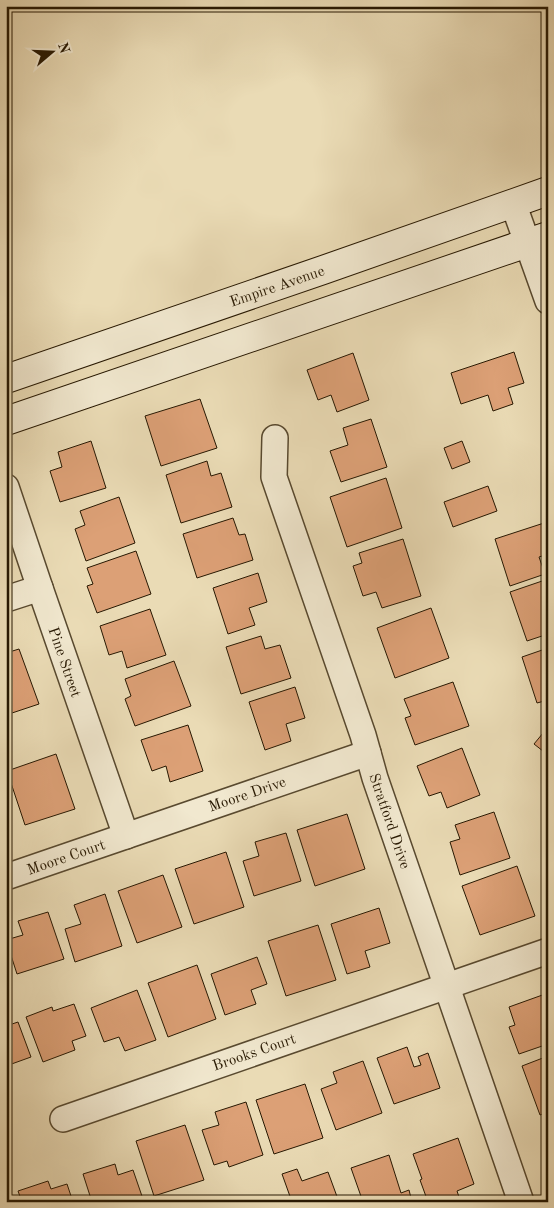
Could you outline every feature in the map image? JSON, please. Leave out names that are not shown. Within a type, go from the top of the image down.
[{"type":"main road","name":"Empire Avenue","points":[[6,379],[548,191]]},
{"type":"main road","points":[[6,421],[537,239]]},
{"type":"street","points":[[512,203],[537,239],[548,301]]},
{"type":"street","name":"Stratford Drive","points":[[275,438],[274,477],[521,1202]]},
{"type":"street","name":"Pine Street","points":[[6,487],[126,836]]},
{"type":"street","points":[[6,599],[40,588]]},
{"type":"street","name":"Moore Drive","points":[[126,836],[368,753]]},
{"type":"street","name":"Moore Court","points":[[6,876],[126,836]]},
{"type":"street","name":"Brooks Court","points":[[63,1119],[548,951]]},
{"type":"building","points":[[514,352],[524,383],[508,388],[513,404],[493,411],[488,395],[461,404],[451,373]]},
{"type":"building","points":[[353,353],[369,400],[337,412],[331,395],[318,400],[307,370]]},
{"type":"building","points":[[200,399],[217,448],[161,466],[145,416]]},
{"type":"building","points":[[371,419],[387,467],[341,482],[330,451],[348,445],[343,428]]},
{"type":"building","points":[[91,441],[106,488],[60,502],[50,471],[62,467],[58,452]]},
{"type":"building","points":[[462,441],[470,462],[452,469],[444,448]]},
{"type":"building","points":[[207,461],[211,476],[221,473],[232,507],[181,523],[166,475]]},
{"type":"building","points":[[386,478],[402,528],[347,547],[330,497]]},
{"type":"building","points":[[488,486],[497,511],[453,527],[444,502]]},
{"type":"building","points":[[119,497],[135,543],[86,561],[75,529],[85,525],[80,511]]},
{"type":"building","points":[[233,518],[239,535],[245,534],[253,560],[197,578],[183,534]]},
{"type":"building","points":[[544,523],[548,533],[548,554],[539,557],[545,574],[510,586],[495,539]]},
{"type":"building","points":[[403,539],[421,596],[382,608],[376,592],[363,596],[353,566],[362,563],[359,553]]},
{"type":"building","points":[[136,551],[151,594],[97,613],[87,586],[93,584],[87,568]]},
{"type":"building","points":[[258,573],[267,602],[249,608],[255,625],[228,634],[213,588]]},
{"type":"building","points":[[548,579],[548,634],[527,641],[510,592]]},
{"type":"building","points":[[431,608],[449,658],[395,678],[377,628]]},
{"type":"building","points":[[150,609],[166,655],[127,668],[122,651],[109,655],[100,626]]},
{"type":"building","points":[[261,636],[265,649],[280,645],[291,678],[241,694],[226,647]]},
{"type":"building","points":[[548,648],[548,700],[537,703],[522,657]]},
{"type":"building","points":[[19,649],[39,704],[6,715],[6,653]]},
{"type":"building","points":[[174,661],[191,706],[135,726],[125,699],[131,696],[125,679]]},
{"type":"building","points":[[453,682],[469,726],[415,745],[405,718],[411,716],[404,699]]},
{"type":"building","points":[[295,687],[305,718],[286,724],[291,741],[265,750],[249,702]]},
{"type":"building","points":[[188,725],[203,771],[170,782],[166,766],[152,771],[141,740]]},
{"type":"building","points":[[548,727],[548,755],[534,744]]},
{"type":"building","points":[[462,748],[480,795],[447,808],[441,792],[429,796],[417,766]]},
{"type":"building","points":[[56,754],[75,809],[25,825],[7,771]]},
{"type":"building","points":[[494,812],[510,858],[460,875],[450,842],[460,839],[455,825]]},
{"type":"building","points":[[347,814],[365,869],[315,886],[297,830]]},
{"type":"building","points":[[286,833],[301,881],[254,896],[243,861],[259,856],[255,842]]},
{"type":"building","points":[[226,852],[244,907],[194,924],[175,869]]},
{"type":"building","points":[[517,866],[535,916],[480,935],[462,886]]},
{"type":"building","points":[[163,875],[182,927],[137,943],[118,891]]},
{"type":"building","points":[[105,894],[122,946],[75,962],[65,929],[81,924],[74,905]]},
{"type":"building","points":[[379,908],[390,943],[365,951],[370,967],[347,974],[331,924]]},
{"type":"building","points":[[48,912],[64,959],[17,974],[6,940],[23,935],[18,921]]},
{"type":"building","points":[[318,925],[336,980],[286,996],[268,941]]},
{"type":"building","points":[[257,957],[267,984],[251,990],[256,1004],[225,1015],[211,974]]},
{"type":"building","points":[[197,965],[216,1019],[168,1037],[148,983]]},
{"type":"building","points":[[137,990],[156,1040],[125,1051],[119,1037],[104,1042],[91,1008]]},
{"type":"building","points":[[548,993],[548,1044],[519,1054],[509,1027],[515,1025],[509,1007]]},
{"type":"building","points":[[74,1004],[86,1036],[72,1041],[75,1050],[43,1062],[26,1017],[52,1007],[53,1011]]},
{"type":"building","points":[[18,1022],[31,1057],[6,1066],[6,1026]]},
{"type":"building","points":[[407,1047],[414,1067],[421,1065],[418,1057],[428,1053],[440,1088],[394,1104],[377,1058]]},
{"type":"building","points":[[548,1056],[548,1112],[540,1115],[522,1066]]},
{"type":"building","points":[[363,1061],[382,1113],[336,1130],[321,1089],[337,1083],[333,1072]]},
{"type":"building","points":[[305,1084],[323,1138],[274,1154],[256,1100]]},
{"type":"building","points":[[246,1102],[263,1155],[229,1167],[227,1161],[214,1165],[202,1130],[219,1125],[215,1112]]},
{"type":"building","points":[[185,1125],[204,1180],[154,1196],[136,1141]]},
{"type":"building","points":[[458,1138],[474,1184],[457,1191],[460,1200],[457,1202],[428,1202],[413,1154]]},
{"type":"building","points":[[389,1155],[401,1193],[409,1190],[412,1202],[363,1202],[351,1168]]},
{"type":"building","points":[[115,1164],[118,1175],[133,1170],[144,1202],[92,1202],[83,1174]]},
{"type":"building","points":[[297,1169],[302,1181],[328,1172],[339,1202],[292,1202],[282,1174]]},
{"type":"building","points":[[48,1181],[51,1189],[67,1184],[73,1202],[22,1202],[18,1191]]}]
